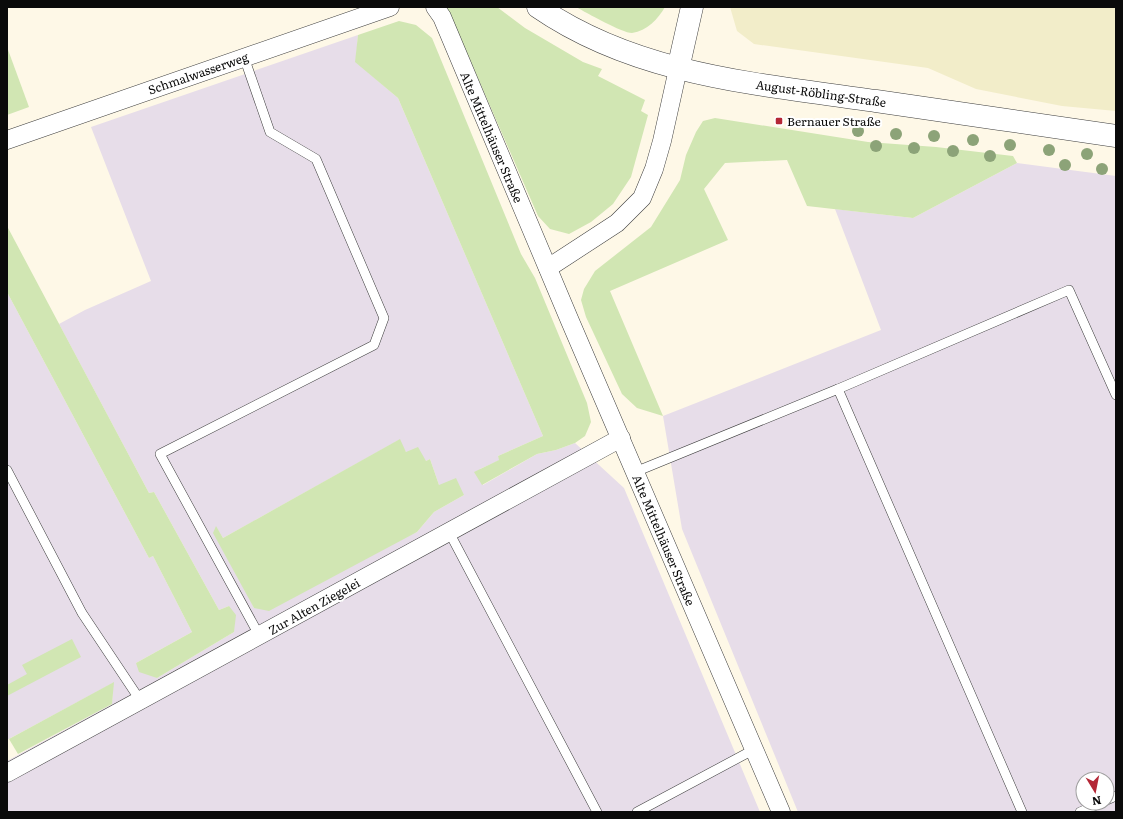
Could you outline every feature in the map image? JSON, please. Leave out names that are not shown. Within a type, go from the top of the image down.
[{"type":"street","name":"Schmalwasserweg","points":[[7,140],[390,7]]},
{"type":"street","name":"Alte Mittelhäuser Straße","points":[[435,7],[442,17],[753,750],[781,812]]},
{"type":"street","name":"August-Röbling-Straße","points":[[538,7],[596,40],[637,56],[678,69],[754,84],[1116,136]]},
{"type":"street","points":[[548,268],[617,223],[642,198],[654,169],[662,141],[692,7]]},
{"type":"street","name":"Zur Alten Ziegelei","points":[[7,773],[620,438]]},
{"type":"lane","points":[[244,57],[270,132],[316,159],[384,318],[374,345],[160,454],[259,636]]},
{"type":"lane","points":[[635,472],[838,389],[1070,290],[1116,395]]},
{"type":"lane","points":[[838,389],[1022,812]]},
{"type":"lane","points":[[7,470],[82,613],[140,700]]},
{"type":"lane","points":[[448,532],[598,812]]},
{"type":"lane","points":[[637,812],[753,750]]},
{"type":"shaded area","points":[[730,7],[1116,7],[1116,111],[1062,106],[976,89],[928,68],[754,44],[737,31]]},
{"type":"shaded area","points":[[358,35],[356,62],[398,98],[543,436],[498,456],[500,460],[480,469],[483,485],[537,454],[556,450],[575,443],[624,488],[760,812],[7,812],[7,761],[112,704],[113,683],[7,740],[7,292],[149,558],[153,556],[192,632],[136,663],[157,678],[234,632],[229,606],[219,610],[154,492],[149,493],[59,324],[85,310],[151,281],[91,127]],"holes":[[[399,440],[406,452],[426,461],[430,459],[439,485],[464,495],[434,512],[417,532],[254,608],[216,527],[223,538]]]},
{"type":"shaded area","points":[[1017,163],[1116,176],[1116,812],[798,812],[682,529],[663,416],[881,330],[835,209],[913,218]]},
{"type":"green space","points":[[447,7],[497,7],[525,28],[583,62],[602,69],[598,76],[645,100],[641,111],[648,115],[631,177],[613,204],[591,222],[569,234],[550,229],[538,216]]},
{"type":"green space","points":[[576,7],[665,7],[652,24],[642,30],[632,33],[613,26]]},
{"type":"green space","points":[[399,21],[416,25],[432,38],[521,254],[535,278],[587,403],[591,422],[585,436],[575,443],[556,450],[537,454],[482,485],[474,472],[499,460],[498,456],[543,436],[398,98],[355,62],[358,35]]},
{"type":"green space","points":[[7,47],[29,107],[7,115]]},
{"type":"green space","points":[[715,118],[868,142],[936,147],[1013,156],[1017,163],[913,218],[807,206],[787,160],[725,163],[704,189],[728,240],[610,291],[663,416],[637,408],[622,394],[586,317],[581,300],[584,289],[595,271],[651,227],[680,180],[686,155],[696,132],[703,121]]},
{"type":"green space","points":[[7,226],[149,493],[154,492],[219,610],[229,606],[236,615],[234,632],[157,678],[139,672],[136,663],[192,632],[153,556],[149,558],[7,292]]},
{"type":"green space","points":[[400,439],[406,452],[418,447],[426,461],[430,459],[439,485],[456,478],[464,495],[434,512],[417,532],[269,611],[254,608],[213,533],[216,526],[223,538]]},
{"type":"green space","points":[[72,639],[81,657],[7,696],[7,685],[27,674],[22,665]]},
{"type":"green space","points":[[114,682],[112,704],[18,754],[9,739]]},
{"type":"place","name":"Bernauer Straße","points":[[779,121]]}]
